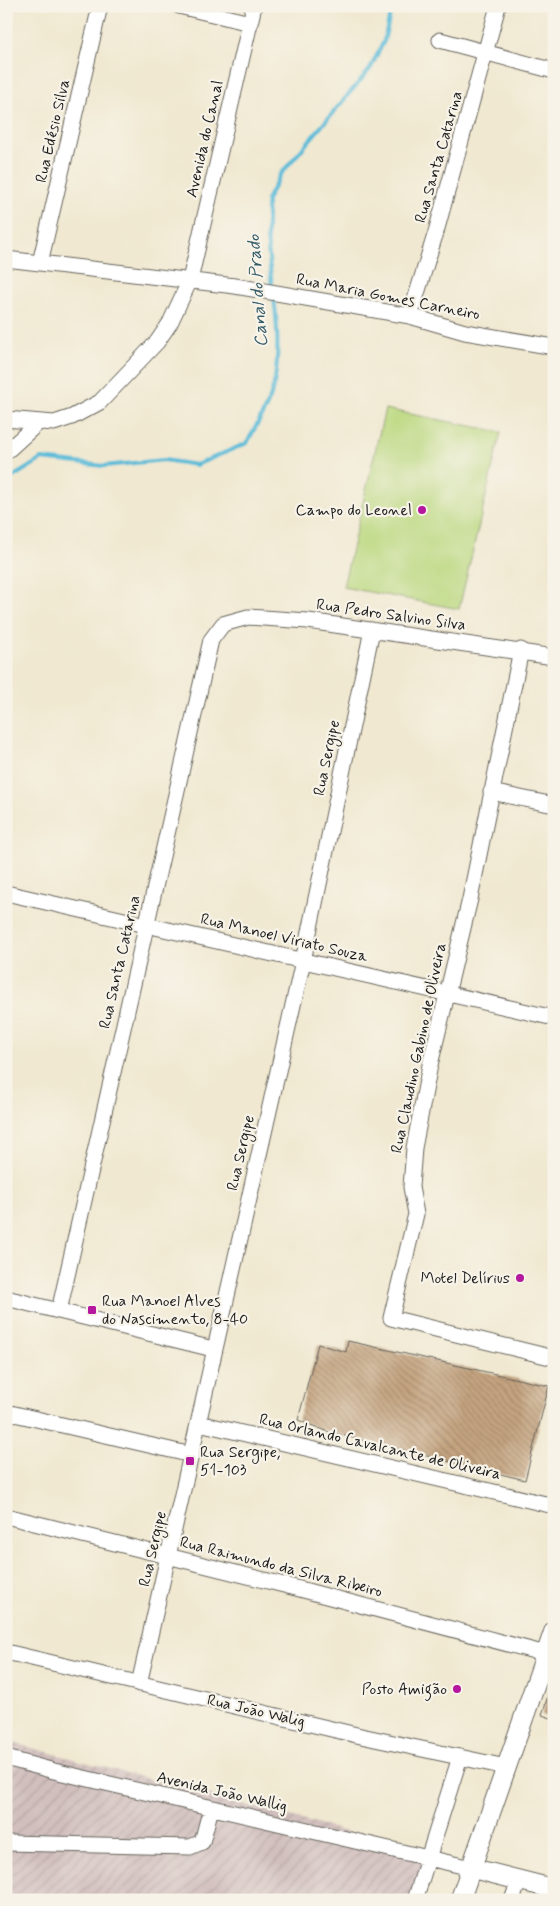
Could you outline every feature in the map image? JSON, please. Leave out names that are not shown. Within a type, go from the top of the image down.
[{"type":"main road","points":[[460,1900],[554,1631]]},
{"type":"main road","points":[[471,1868],[554,1889]]},
{"type":"street","name":"Rua Edésio Silva","points":[[40,263],[100,6]]},
{"type":"street","points":[[179,6],[250,23]]},
{"type":"street","name":"Avenida do Canal","points":[[6,419],[54,423],[72,417],[100,402],[157,342],[170,324],[190,280],[254,6]]},
{"type":"street","name":"Rua Santa Catarina","points":[[410,316],[436,232],[498,6]]},
{"type":"street","points":[[440,40],[554,71]]},
{"type":"street","name":"Rua Maria Gomes Carneiro","points":[[6,260],[190,280],[256,290],[410,316],[465,332],[554,347]]},
{"type":"street","points":[[6,452],[38,423]]},
{"type":"street","name":"Rua Pedro Salvino Silva","points":[[223,624],[248,617],[308,620],[521,650],[554,657]]},
{"type":"street","name":"Rua Santa Catarina","points":[[59,1311],[211,640],[223,624]]},
{"type":"street","name":"Rua Sergipe","points":[[139,1684],[170,1556],[214,1349],[303,961],[372,630]]},
{"type":"street","name":"Rua Claudino Gabino de Oliveira","points":[[521,650],[414,1148],[411,1187],[416,1214],[391,1318],[554,1358]]},
{"type":"street","points":[[492,792],[554,805]]},
{"type":"street","name":"Rua Manoel Viriato Souza","points":[[6,894],[554,1018]]},
{"type":"street","points":[[6,1298],[214,1349]]},
{"type":"street","points":[[6,1412],[192,1455]]},
{"type":"street","name":"Rua Orlando Cavalcante de Oliveira","points":[[199,1423],[554,1506]]},
{"type":"street","name":"Rua Raimundo da Silva Ribeiro","points":[[6,1516],[170,1556],[546,1654]]},
{"type":"street","name":"Rua João Walig","points":[[6,1652],[506,1767]]},
{"type":"street","points":[[415,1900],[430,1858],[460,1757]]},
{"type":"street","name":"Avenida João Wallig","points":[[6,1758],[211,1808],[430,1858]]},
{"type":"street","points":[[6,1843],[190,1847],[199,1845],[202,1842],[211,1808]]},
{"type":"street","points":[[430,1858],[471,1868]]},
{"type":"street","points":[[512,1900],[519,1881]]},
{"type":"shaded area","points":[[6,1741],[436,1856],[417,1900],[6,1900]]},
{"type":"green space","name":"Campo do Leonel","points":[[385,409],[501,432],[459,609],[343,587]]},
{"type":"building","points":[[348,1341],[549,1386],[525,1480],[329,1432],[298,1420],[318,1344],[346,1352]]},
{"type":"building","points":[[551,1686],[554,1686],[554,1719],[542,1715]]},
{"type":"waterway","name":"Canal do Prado","points":[[272,288],[267,238],[267,200],[280,175],[370,69],[384,41],[392,6]]},
{"type":"waterway","name":"Canal do Prado","points":[[6,484],[11,478],[42,459],[104,466],[164,460],[196,465],[247,443],[268,404],[276,374],[277,322],[274,298]]},
{"type":"place","name":"Campo do Leonel","points":[[422,510]]},
{"type":"place","name":"Motel Delírius","points":[[520,1278]]},
{"type":"place","name":"Rua Manoel Alves do Nascimento, 8-40","points":[[92,1310]]},
{"type":"place","name":"Rua Sergipe, 51-103","points":[[190,1461]]},
{"type":"place","name":"Posto Amigão","points":[[457,1689]]}]
